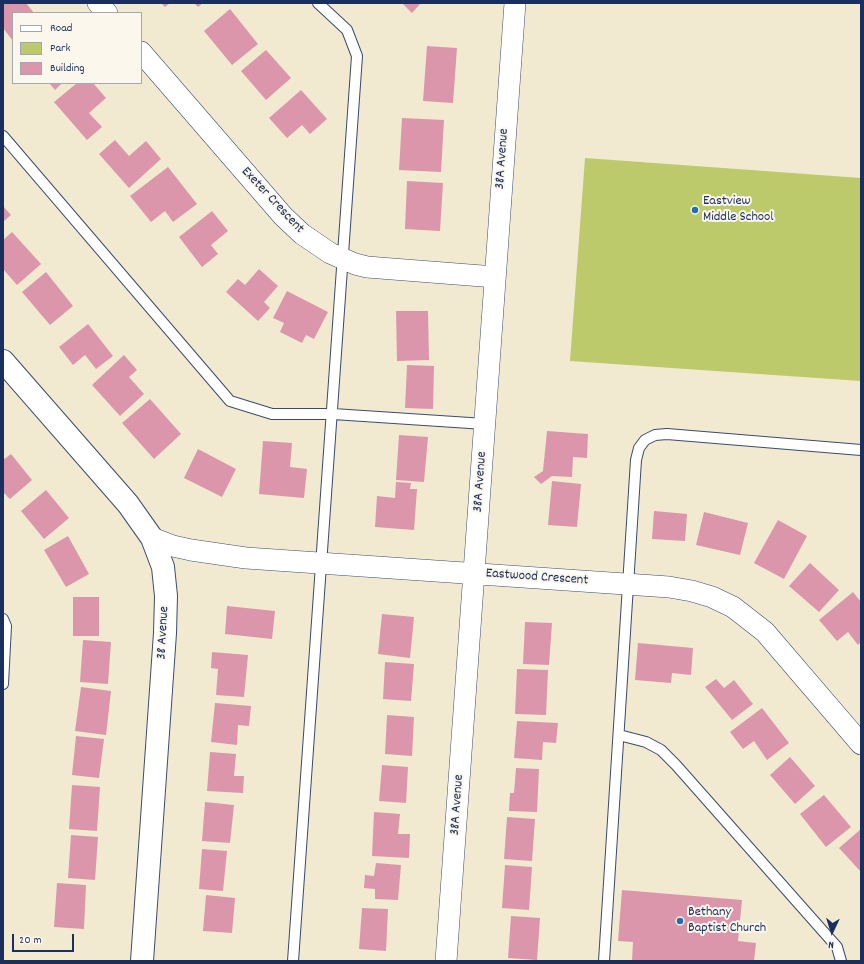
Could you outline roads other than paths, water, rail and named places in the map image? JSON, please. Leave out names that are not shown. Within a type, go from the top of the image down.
[{"type":"street","points":[[98,3],[106,12]]},
{"type":"street","name":"38A Avenue","points":[[446,961],[515,3]]},
{"type":"street","name":"Exeter Crescent","points":[[142,53],[292,225],[315,244],[344,260],[361,266],[381,269],[495,277]]},
{"type":"street","name":"38 Avenue","points":[[3,361],[128,504],[152,538],[162,567],[165,582],[166,612],[142,961]]},
{"type":"street","name":"Eastwood Crescent","points":[[152,538],[173,546],[205,552],[322,563],[669,587],[692,591],[712,597],[733,607],[751,620],[775,642],[861,744]]},
{"type":"lane","points":[[293,961],[344,260],[357,56],[347,30],[318,3]]},
{"type":"lane","points":[[3,136],[230,401],[272,414],[333,414],[485,424]]},
{"type":"lane","points":[[604,961],[620,735],[627,585],[636,460],[639,448],[645,440],[655,435],[667,434],[861,450]]},
{"type":"lane","points":[[3,619],[6,626],[3,684]]},
{"type":"lane","points":[[620,735],[646,742],[661,750],[676,765],[837,947],[841,961]]},
{"type":"place","name":"Eastview Middle School","points":[[695,210]]},
{"type":"place","name":"Bethany Baptist Church","points":[[680,921]]}]
